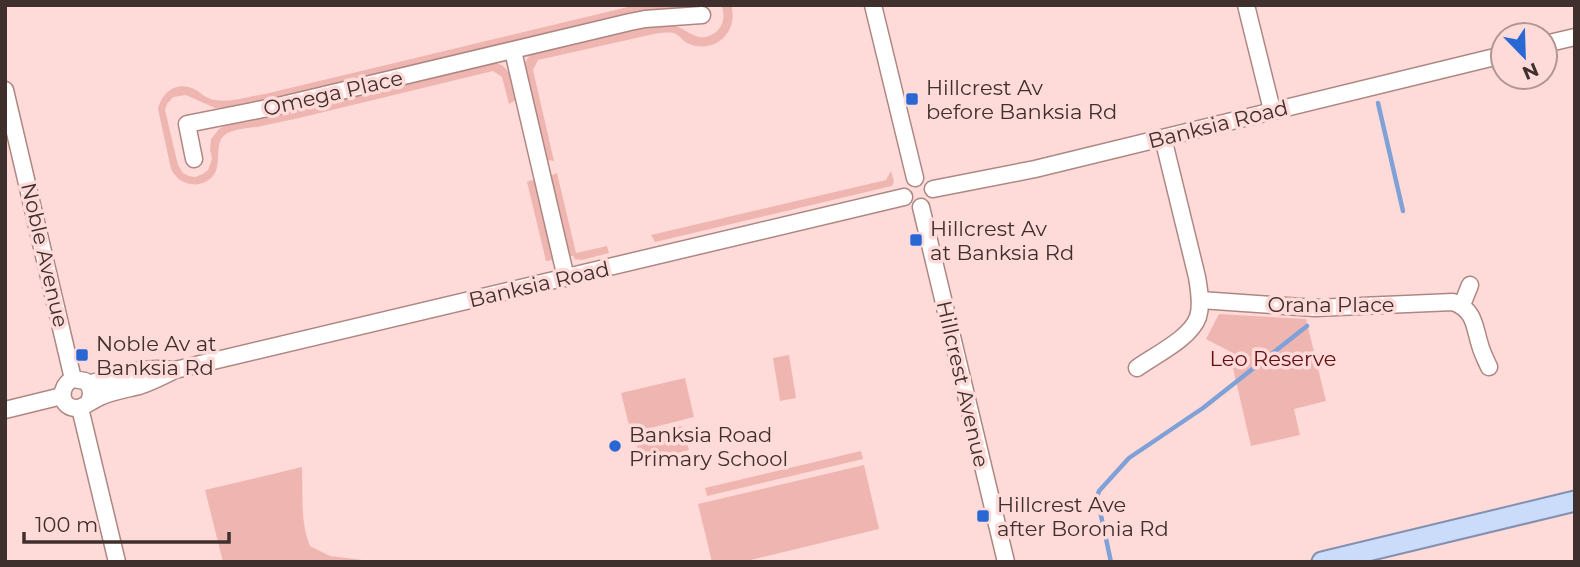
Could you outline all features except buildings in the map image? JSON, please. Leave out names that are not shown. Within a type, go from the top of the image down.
[{"type":"main road","points":[[1322,562],[1575,501]]},
{"type":"street","points":[[873,5],[915,178]]},
{"type":"street","points":[[1246,5],[1272,110]]},
{"type":"street","name":"Omega Place","points":[[194,159],[187,124],[278,106],[645,19],[702,15]]},
{"type":"street","points":[[513,51],[566,278]]},
{"type":"street","name":"Banksia Road","points":[[933,189],[1035,169],[1489,58]]},
{"type":"street","name":"Noble Avenue","points":[[5,90],[81,381]]},
{"type":"street","points":[[1137,368],[1182,338],[1199,316],[1197,277],[1163,138]]},
{"type":"street","points":[[915,178],[924,179],[933,189],[932,198],[921,207],[913,206],[904,197],[906,183],[915,178]]},
{"type":"street","name":"Banksia Road","points":[[85,404],[153,381],[174,370],[904,197]]},
{"type":"street","name":"Hillcrest Avenue","points":[[921,207],[1006,562]]},
{"type":"street","points":[[1470,285],[1461,305],[1472,318],[1489,368]]},
{"type":"street","name":"Orana Place","points":[[1200,300],[1315,307],[1437,302],[1461,305]]},
{"type":"street","name":"Banksia Road","points":[[81,381],[146,368],[174,370]]},
{"type":"street","points":[[85,404],[71,407],[66,404],[62,396],[66,383],[81,381],[91,392],[85,404],[117,562]]},
{"type":"street","points":[[5,410],[62,396]]},
{"type":"green space","points":[[636,5],[681,5],[674,9],[237,107],[215,108],[186,95],[173,97],[165,110],[178,165],[183,173],[195,177],[208,170],[212,159],[211,139],[219,129],[229,123],[495,63],[508,72],[516,100],[509,104],[502,77],[493,71],[230,132],[220,141],[218,163],[213,176],[201,184],[185,182],[171,169],[158,109],[167,92],[177,87],[189,87],[215,100],[240,99]]},
{"type":"green space","points":[[721,5],[731,5],[732,22],[725,36],[711,45],[695,46],[676,34],[665,32],[538,60],[533,70],[554,161],[546,160],[524,64],[529,56],[653,26],[674,25],[698,37],[709,36],[722,24]]},
{"type":"green space","points":[[891,171],[894,182],[892,186],[655,242],[651,235],[886,180]]},
{"type":"green space","points":[[557,173],[576,253],[607,246],[609,253],[582,260],[569,256],[550,176]]},
{"type":"green space","points":[[536,181],[553,260],[546,261],[527,182]]},
{"type":"green space","name":"Leo Reserve","points":[[1219,314],[1306,319],[1326,401],[1294,409],[1300,435],[1251,446],[1229,351],[1206,339]]},
{"type":"green space","points":[[789,355],[796,398],[780,401],[773,358]]},
{"type":"green space","points":[[685,378],[694,417],[631,433],[621,393]]},
{"type":"green space","points":[[682,426],[689,450],[641,463],[635,438]]},
{"type":"green space","points":[[861,451],[863,459],[707,496],[705,488]]},
{"type":"green space","points":[[864,465],[879,529],[742,562],[712,562],[698,504]]},
{"type":"green space","points":[[302,467],[303,517],[310,546],[330,556],[371,561],[223,562],[205,490]]},
{"type":"waterway","points":[[1378,103],[1403,211]]},
{"type":"waterway","points":[[1111,562],[1097,497],[1099,491],[1129,458],[1203,408],[1307,326]]},
{"type":"place","name":"Hillcrest Av before Banksia Rd","points":[[912,99]]},
{"type":"place","name":"Hillcrest Av at Banksia Rd","points":[[916,240]]},
{"type":"place","name":"Noble Av at Banksia Rd","points":[[82,355]]},
{"type":"place","name":"Banksia Road Primary School","points":[[615,446]]},
{"type":"place","name":"Hillcrest Ave after Boronia Rd","points":[[983,516]]}]
